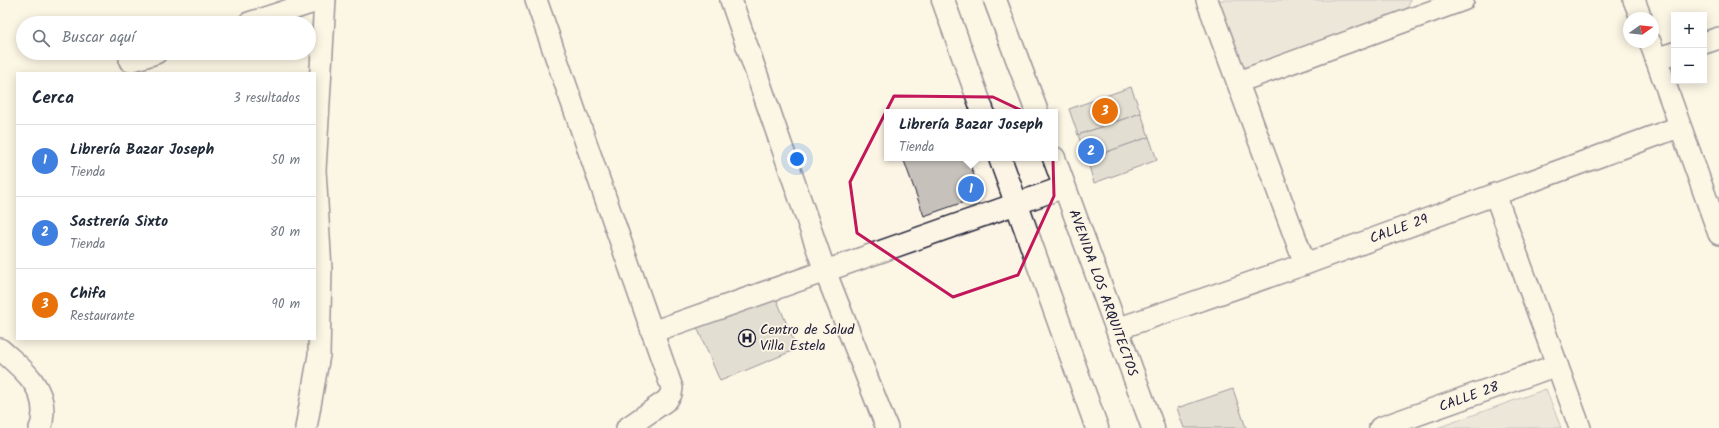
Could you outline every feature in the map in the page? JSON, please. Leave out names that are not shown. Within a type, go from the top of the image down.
[{"type":"main road","points":[[943,0],[982,109]]},
{"type":"main road","points":[[995,0],[1036,109]]},
{"type":"main road","points":[[1001,161],[1097,428]]},
{"type":"main road","name":"AVENIDA LOS ARQUITECTOS","points":[[1055,161],[1153,428]]},
{"type":"street","points":[[271,16],[320,0]]},
{"type":"street","points":[[316,153],[325,0]]},
{"type":"street","points":[[536,0],[672,388],[671,394],[667,400],[627,428]]},
{"type":"street","points":[[731,0],[825,271],[886,428]]},
{"type":"street","points":[[1207,0],[1305,264]]},
{"type":"street","points":[[1238,82],[1422,7],[1463,0]]},
{"type":"street","points":[[1634,0],[1639,12]]},
{"type":"street","points":[[1707,42],[1719,38]]},
{"type":"street","points":[[1660,52],[1679,127],[1719,234]]},
{"type":"street","name":"CALLE 29","points":[[1117,329],[1305,264],[1679,127]]},
{"type":"street","points":[[306,428],[319,355],[321,270],[316,187]]},
{"type":"street","points":[[652,332],[1064,187]]},
{"type":"street","points":[[1495,194],[1580,428]]},
{"type":"street","points":[[0,349],[25,372],[37,388],[43,405],[42,424],[40,428]]},
{"type":"street","name":"CALLE 28","points":[[1380,428],[1557,365]]},
{"type":"highlighted area","points":[[894,96],[993,97],[1052,125],[1054,196],[1018,275],[953,297],[857,233],[850,182]]},
{"type":"shaded area","points":[[1218,0],[1410,0],[1410,2],[1403,16],[1250,72],[1241,66]]},
{"type":"shaded area","points":[[1546,389],[1561,428],[1437,428]]},
{"type":"building","points":[[1131,87],[1141,113],[1078,135],[1069,109]]},
{"type":"building","points":[[1141,113],[1149,137],[1087,159],[1078,135]]},
{"type":"building","points":[[1149,137],[1157,160],[1094,183],[1087,159]]},
{"type":"building","points":[[904,161],[969,161],[981,196],[924,216]]},
{"type":"building","name":"Centro de Salud Villa Estela","points":[[774,293],[797,349],[720,381],[697,327]]},
{"type":"building","points":[[1233,389],[1246,428],[1184,428],[1177,408]]},
{"type":"place","name":"Chifa","points":[[1105,111]]},
{"type":"place","name":"Sastrería Sixto","points":[[1091,151]]},
{"type":"place","name":"Librería Bazar Joseph","points":[[971,189]]},
{"type":"place","name":"Centro de Salud Villa Estela","points":[[747,338]]}]
